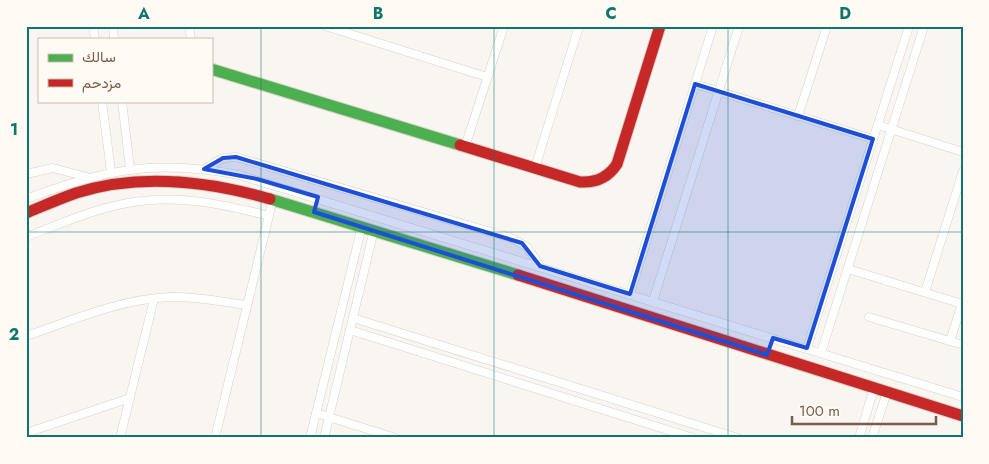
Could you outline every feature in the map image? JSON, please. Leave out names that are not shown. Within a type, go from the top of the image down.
[{"type":"street","points":[[325,26],[488,77]]},
{"type":"street","points":[[465,147],[504,26]]},
{"type":"street","points":[[535,168],[579,26]]},
{"type":"street","points":[[212,69],[585,183],[602,179],[614,168],[660,26]]},
{"type":"street","points":[[630,294],[713,26]]},
{"type":"street","points":[[653,301],[739,26]]},
{"type":"street","points":[[798,116],[827,26]]},
{"type":"street","points":[[807,348],[909,26]]},
{"type":"street","points":[[822,353],[924,26]]},
{"type":"street","points":[[695,84],[873,140]]},
{"type":"street","points":[[102,102],[111,172]]},
{"type":"street","points":[[122,102],[130,169]]},
{"type":"street","points":[[878,125],[963,152]]},
{"type":"street","points":[[204,169],[218,160],[232,156],[283,169],[511,238],[526,247],[540,266]]},
{"type":"street","points":[[26,198],[87,177],[130,169],[168,167],[204,169],[257,179],[963,397]]},
{"type":"street","points":[[26,174],[53,168],[87,177]]},
{"type":"street","points":[[925,292],[963,171]]},
{"type":"street","points":[[26,213],[85,191],[156,181],[203,183],[273,199],[362,226],[963,416]]},
{"type":"street","points":[[314,212],[318,197]]},
{"type":"street","points":[[26,237],[97,210],[129,202],[162,199],[195,200],[269,216]]},
{"type":"street","points":[[215,438],[273,199]]},
{"type":"street","points":[[310,438],[362,226]]},
{"type":"street","points":[[324,438],[374,230]]},
{"type":"street","points":[[848,269],[925,292],[960,305],[950,341]]},
{"type":"street","points":[[26,336],[111,307],[154,299],[188,297],[247,305]]},
{"type":"street","points":[[120,438],[154,299]]},
{"type":"street","points":[[870,317],[963,345]]},
{"type":"street","points":[[353,318],[738,438]]},
{"type":"street","points":[[350,330],[667,434],[693,438]]},
{"type":"street","points":[[767,355],[773,338]]},
{"type":"street","points":[[859,438],[874,388]]},
{"type":"street","points":[[872,438],[887,392]]},
{"type":"street","points":[[28,434],[130,398]]},
{"type":"street","points":[[316,413],[396,438]]},
{"type":"highlighted area","points":[[695,84],[873,139],[807,348],[773,338],[767,355],[314,212],[318,197],[257,179],[204,169],[223,158],[236,157],[522,243],[540,266],[630,294]]},
{"type":"traffic: fast","points":[[212,69],[460,145]]},
{"type":"traffic: fast","points":[[270,199],[518,275]]},
{"type":"traffic: jam","points":[[460,145],[580,182],[591,182],[601,179],[610,173],[617,164],[660,26]]},
{"type":"traffic: jam","points":[[26,213],[76,193],[124,183],[149,181],[198,184],[270,199]]},
{"type":"traffic: jam","points":[[518,275],[963,416]]}]
